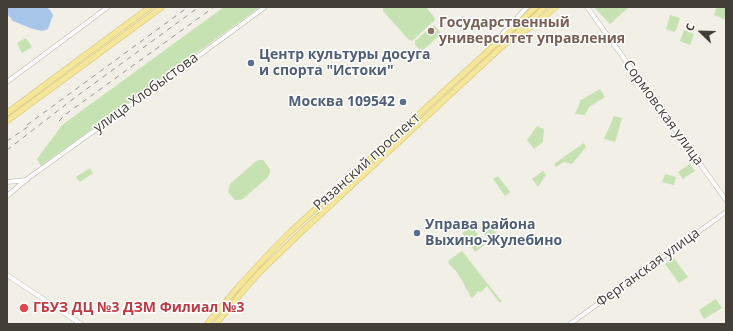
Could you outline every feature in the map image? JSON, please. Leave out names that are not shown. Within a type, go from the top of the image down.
[{"type":"main road","points":[[7,113],[150,7]]},
{"type":"main road","points":[[7,121],[162,7]]},
{"type":"main road","name":"Рязанский проспект","points":[[207,324],[238,287],[288,234],[536,7]]},
{"type":"main road","name":"Рязанский проспект","points":[[216,324],[261,271],[296,236],[545,7]]},
{"type":"main road","points":[[499,49],[556,7]]},
{"type":"street","points":[[7,82],[108,7]]},
{"type":"street","name":"улица Хлобыстова","points":[[7,196],[265,7]]},
{"type":"street","points":[[474,65],[527,7]]},
{"type":"street","name":"Сормовская улица","points":[[587,7],[726,200]]},
{"type":"street","points":[[7,182],[27,180]]},
{"type":"street","name":"Ферганская улица","points":[[570,324],[726,212]]},
{"type":"street","points":[[7,275],[82,324]]},
{"type":"green space","points":[[224,7],[260,7],[41,166],[37,159],[62,125]]},
{"type":"green space","points":[[384,7],[426,7],[435,20],[412,41],[409,40],[383,11]]},
{"type":"green space","points":[[594,7],[629,7],[610,24]]},
{"type":"green space","points":[[717,7],[726,8],[726,20],[714,15]]},
{"type":"green space","points":[[670,15],[680,18],[674,32],[666,29]]},
{"type":"green space","points":[[432,26],[435,26],[440,32],[440,35],[423,50],[420,50],[415,45],[415,41]]},
{"type":"green space","points":[[684,30],[694,34],[690,45],[680,41]]},
{"type":"green space","points":[[26,38],[32,47],[22,53],[17,43]]},
{"type":"green space","points":[[600,89],[605,97],[589,107],[585,115],[575,114],[581,100]]},
{"type":"green space","points":[[614,116],[622,118],[615,142],[604,139]]},
{"type":"green space","points":[[537,126],[544,129],[543,142],[534,149],[527,140]]},
{"type":"green space","points":[[584,143],[586,147],[572,164],[564,162],[556,167],[554,164]]},
{"type":"green space","points":[[259,160],[263,160],[270,169],[268,177],[243,199],[235,200],[228,192],[230,184]]},
{"type":"green space","points":[[690,164],[695,171],[683,179],[678,172]]},
{"type":"green space","points":[[90,168],[93,173],[80,182],[76,177]]},
{"type":"green space","points":[[543,171],[546,175],[538,187],[532,179]]},
{"type":"green space","points":[[665,174],[676,177],[674,185],[662,182]]},
{"type":"green space","points":[[498,176],[510,192],[505,196],[493,179]]},
{"type":"green space","points":[[488,221],[499,238],[491,244],[480,227]]},
{"type":"green space","points":[[472,226],[485,245],[475,252],[462,233]]},
{"type":"green space","points":[[462,251],[502,302],[499,302],[487,286],[481,292],[478,291],[473,298],[470,296],[456,271],[448,261]]},
{"type":"green space","points":[[674,258],[688,277],[679,283],[665,264]]},
{"type":"green space","points":[[716,299],[722,308],[704,319],[699,310]]},
{"type":"water","points":[[8,7],[46,7],[53,15],[48,29],[42,31],[13,21],[8,15]]},
{"type":"railway","points":[[27,125],[188,7]]},
{"type":"railway","points":[[7,150],[77,96],[199,7]]},
{"type":"railway","points":[[59,121],[66,114],[214,7]]},
{"type":"railway","points":[[7,141],[32,124]]},
{"type":"place","name":"Государственный университет управления","points":[[431,31]]},
{"type":"place","name":"Центр культуры досуга и спорта \"Истоки\"","points":[[251,63]]},
{"type":"place","name":"Москва 109542","points":[[403,102]]},
{"type":"place","name":"Управа района Выхино-Жулебино","points":[[417,233]]},
{"type":"place","name":"ГБУЗ ДЦ №3 ДЗМ Филиал №3","points":[[24,308]]}]
